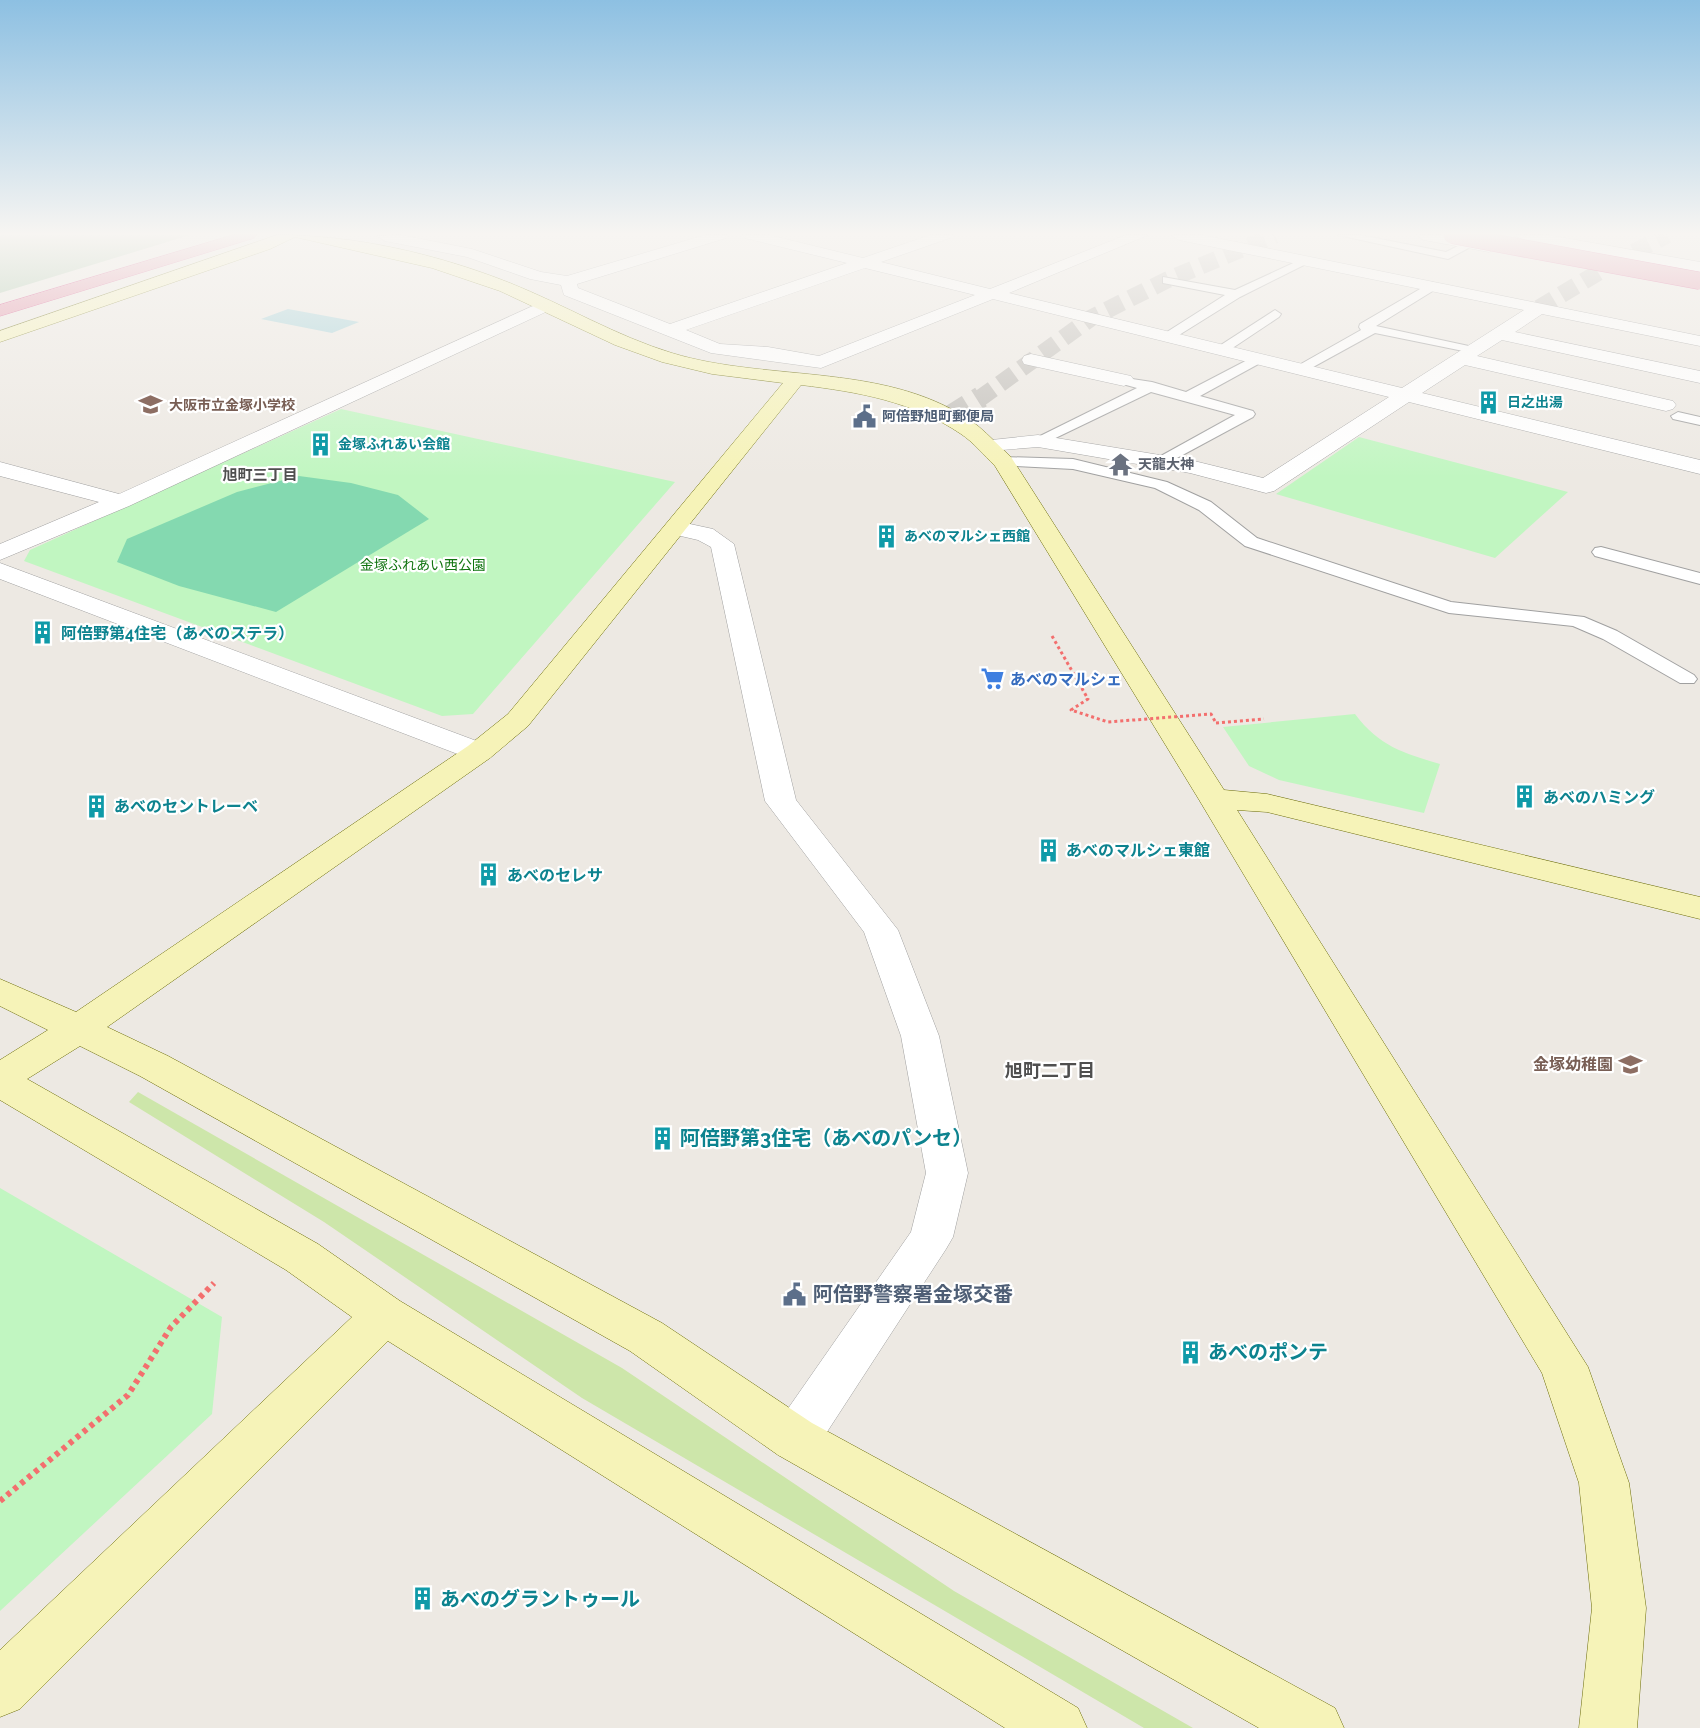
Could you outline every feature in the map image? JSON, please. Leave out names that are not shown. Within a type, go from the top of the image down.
[{"type":"street","points":[[0,328],[38,316]]},
{"type":"street","points":[[0,337],[62,316]]},
{"type":"street","points":[[0,553],[121,501],[523,316]]},
{"type":"street","points":[[567,316],[670,359],[712,368],[808,371],[941,316]]},
{"type":"street","points":[[633,316],[717,349],[768,353],[808,371],[914,401],[949,417],[996,453],[1214,798],[1564,1367],[1604,1483],[1619,1608],[1608,1728]]},
{"type":"street","points":[[670,330],[711,316]]},
{"type":"street","points":[[1081,316],[1700,467]]},
{"type":"street","points":[[996,453],[1038,441],[1190,467],[1266,486],[1408,396],[1528,316]]},
{"type":"street","points":[[1576,316],[1700,341]]},
{"type":"street","points":[[1500,334],[1700,377]]},
{"type":"street","points":[[1468,355],[1672,411]]},
{"type":"street","points":[[1031,360],[1124,380]]},
{"type":"street","points":[[808,371],[518,720],[479,752],[78,1029],[0,1080],[302,1257],[384,1315],[1058,1728]]},
{"type":"street","points":[[0,469],[121,501]]},
{"type":"street","points":[[676,528],[705,534],[722,544],[781,801],[881,930],[920,1036],[947,1173],[931,1237],[795,1439]]},
{"type":"street","points":[[0,570],[479,752]]},
{"type":"street","points":[[1214,798],[1267,803],[1700,908]]},
{"type":"street","points":[[0,991],[154,1066],[646,1337],[795,1439],[1315,1728]]},
{"type":"street","points":[[0,1689],[384,1315]]},
{"type":"lane","points":[[1166,336],[1200,316]]},
{"type":"lane","points":[[1220,350],[1272,316]]},
{"type":"lane","points":[[1384,316],[1365,327],[1468,355]]},
{"type":"lane","points":[[1299,369],[1373,328]]},
{"type":"lane","points":[[1188,397],[1257,359]]},
{"type":"lane","points":[[1124,380],[1248,414],[1158,462]]},
{"type":"lane","points":[[1038,441],[1152,386]]},
{"type":"lane","points":[[1672,411],[1700,422]]},
{"type":"lane","points":[[996,453],[1073,464],[1161,485],[1205,506],[1251,542],[1449,607],[1577,621],[1610,635],[1687,679]]},
{"type":"lane","points":[[1601,552],[1700,579]]},
{"type":"path","points":[[1052,636],[1088,699],[1071,710],[1108,722],[1210,714],[1215,723],[1264,719]]},
{"type":"path","points":[[0,1501],[128,1395],[171,1327],[214,1283]]},
{"type":"green space","name":"金塚ふれあい西公園","points":[[341,409],[675,482],[473,714],[442,716],[24,561],[30,550]]},
{"type":"green space","points":[[1359,437],[1568,492],[1495,558],[1276,494]]},
{"type":"green space","points":[[299,476],[351,483],[398,495],[429,519],[276,612],[179,586],[117,562],[127,539],[237,492]]},
{"type":"green space","points":[[1355,714],[1373,734],[1393,747],[1440,764],[1424,813],[1279,780],[1249,766],[1223,727]]},
{"type":"green space","points":[[138,1092],[622,1368],[954,1591],[1193,1728],[1144,1728],[582,1398],[324,1222],[129,1102]]},
{"type":"green space","points":[[0,1188],[222,1317],[212,1414],[0,1611]]},
{"type":"water","points":[[270,316],[324,316],[359,322],[332,333],[261,319]]},
{"type":"tunnel","points":[[979,399],[1096,316]]},
{"type":"tunnel","points":[[949,417],[981,397]]},
{"type":"place","name":"日之出湯","points":[[1489,402]]},
{"type":"place","name":"大阪市立金塚小学校","points":[[151,405]]},
{"type":"place","name":"阿倍野旭町郵便局","points":[[864,416]]},
{"type":"place","name":"金塚ふれあい会館","points":[[320,444]]},
{"type":"place","name":"天龍大神","points":[[1120,464]]},
{"type":"place","name":"あべのマルシェ西館","points":[[886,536]]},
{"type":"place","name":"阿倍野第4住宅（あべのステラ）","points":[[43,633]]},
{"type":"place","name":"あべのマルシェ","points":[[992,679]]},
{"type":"place","name":"あべのハミング","points":[[1525,797]]},
{"type":"place","name":"あべのセントレーベ","points":[[96,806]]},
{"type":"place","name":"あべのマルシェ東館","points":[[1048,850]]},
{"type":"place","name":"あべのセレサ","points":[[489,875]]},
{"type":"place","name":"金塚幼稚園","points":[[1631,1064]]},
{"type":"place","name":"阿倍野第3住宅（あべのパンセ）","points":[[662,1138]]},
{"type":"place","name":"阿倍野警察署金塚交番","points":[[795,1294]]},
{"type":"place","name":"あべのポンテ","points":[[1190,1352]]},
{"type":"place","name":"あべのグラントゥール","points":[[422,1599]]},
{"type":"district","name":"旭町三丁目","points":[[260,475]]},
{"type":"district","name":"旭町二丁目","points":[[1050,1070]]}]
